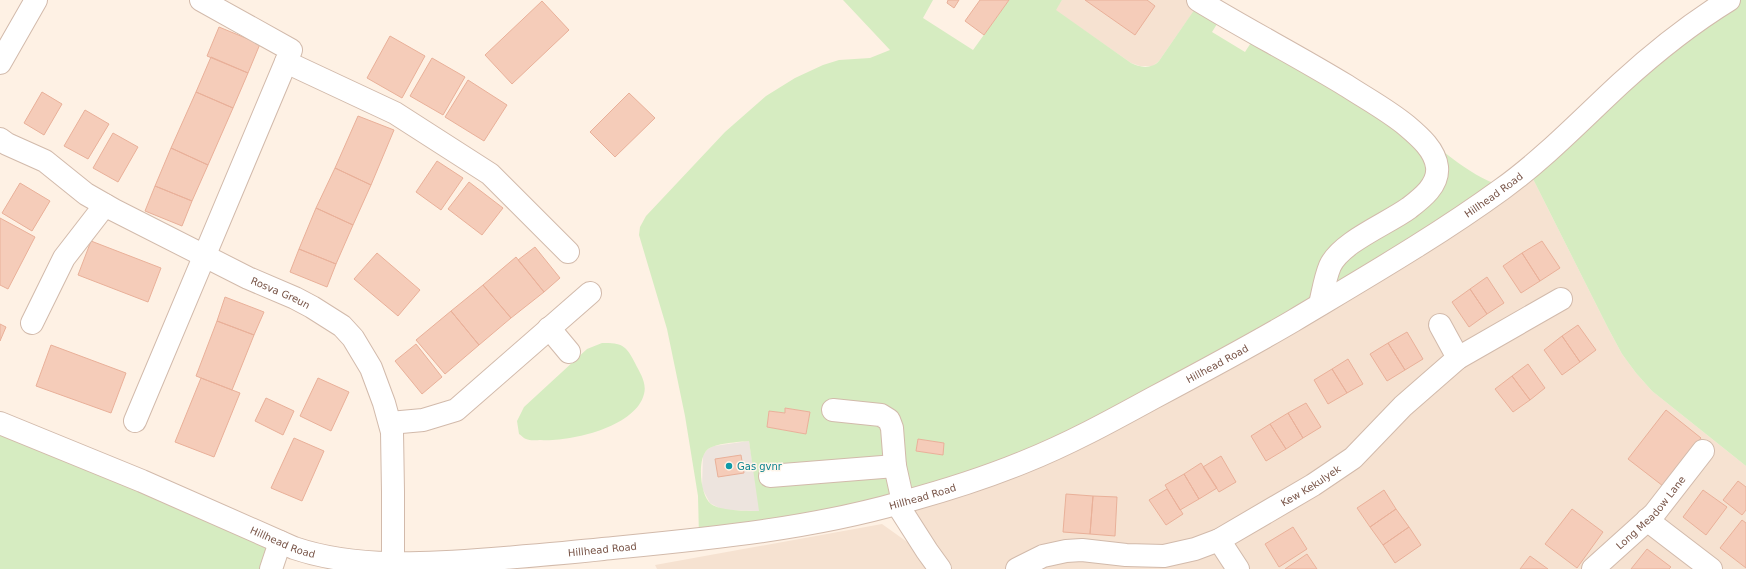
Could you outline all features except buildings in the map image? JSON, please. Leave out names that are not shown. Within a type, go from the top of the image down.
[{"type":"street","points":[[0,64],[36,0]]},
{"type":"street","points":[[201,0],[288,56],[395,113],[490,174],[568,252]]},
{"type":"street","points":[[1198,0],[1332,77],[1396,118],[1425,144],[1435,160],[1437,167],[1436,179],[1426,193],[1400,215],[1351,244],[1337,256],[1330,268],[1320,304]]},
{"type":"street","name":"Hillhead Road","points":[[0,423],[148,484],[280,542],[318,556],[353,561],[393,563],[572,561],[857,514],[900,503],[993,474],[1063,445],[1242,350],[1457,220],[1500,190],[1549,151],[1647,60],[1686,28],[1729,0]]},
{"type":"street","points":[[135,421],[288,56]]},
{"type":"street","name":"Rosva Greun","points":[[0,139],[6,144],[45,161],[86,194],[105,205],[248,278],[295,298],[342,326],[354,338],[371,368],[390,423],[393,443],[393,563]]},
{"type":"street","points":[[32,323],[64,258],[105,205]]},
{"type":"street","points":[[390,423],[423,420],[456,410],[590,293]]},
{"type":"street","name":"Kew Kekulyek","points":[[1017,569],[1043,556],[1066,551],[1082,550],[1126,555],[1164,556],[1195,549],[1219,540],[1313,485],[1353,458],[1403,406],[1458,358],[1561,299]]},
{"type":"street","points":[[1440,325],[1458,358]]},
{"type":"street","points":[[549,328],[569,352]]},
{"type":"street","points":[[833,410],[886,416],[892,428],[900,503],[927,551],[940,569]]},
{"type":"street","name":"Long Meadow Lane","points":[[1593,569],[1660,508],[1703,451]]},
{"type":"street","points":[[770,476],[895,466]]},
{"type":"street","points":[[1647,520],[1711,569]]},
{"type":"street","points":[[1219,540],[1238,569]]},
{"type":"street","points":[[271,569],[280,542]]},
{"type":"shaded area","points":[[1062,0],[1198,0],[1200,2],[1159,61],[1153,66],[1140,66],[1131,63],[1055,10]]},
{"type":"shaded area","points":[[1529,171],[1622,354],[1652,391],[1746,466],[1746,569],[942,569],[916,532],[912,501]]},
{"type":"shaded area","points":[[749,441],[760,511],[723,510],[710,503],[702,488],[703,455],[708,449],[714,446]]},
{"type":"shaded area","points":[[882,524],[924,554],[936,569],[657,569],[655,565]]},
{"type":"green space","points":[[843,0],[933,0],[923,18],[973,50],[1009,0],[1062,0],[1056,10],[1131,63],[1146,67],[1156,64],[1159,61],[1199,3],[1222,16],[1212,32],[1245,52],[1256,35],[1345,85],[1398,117],[1470,171],[1496,184],[1221,360],[939,490],[699,536],[698,496],[685,416],[667,329],[639,235],[640,227],[646,216],[725,132],[766,96],[795,78],[823,65],[839,60],[870,58],[890,50]],"holes":[[[785,408],[810,412],[806,434],[767,427],[769,411],[785,413]],[[918,439],[944,443],[942,455],[916,451]],[[749,441],[759,511],[721,508],[711,504],[707,500],[702,486],[701,477],[704,455],[710,448],[727,443]]]},
{"type":"green space","points":[[1732,0],[1746,0],[1746,466],[1652,391],[1622,354],[1529,171]]},
{"type":"green space","points":[[602,343],[623,346],[632,357],[641,374],[645,386],[644,394],[638,406],[629,415],[616,424],[584,435],[553,440],[529,440],[525,439],[519,434],[517,421],[524,407],[587,349]]},
{"type":"green space","points":[[0,424],[279,542],[271,569],[0,569]]},
{"type":"place","name":"Gas gvnr","points":[[729,466]]}]
